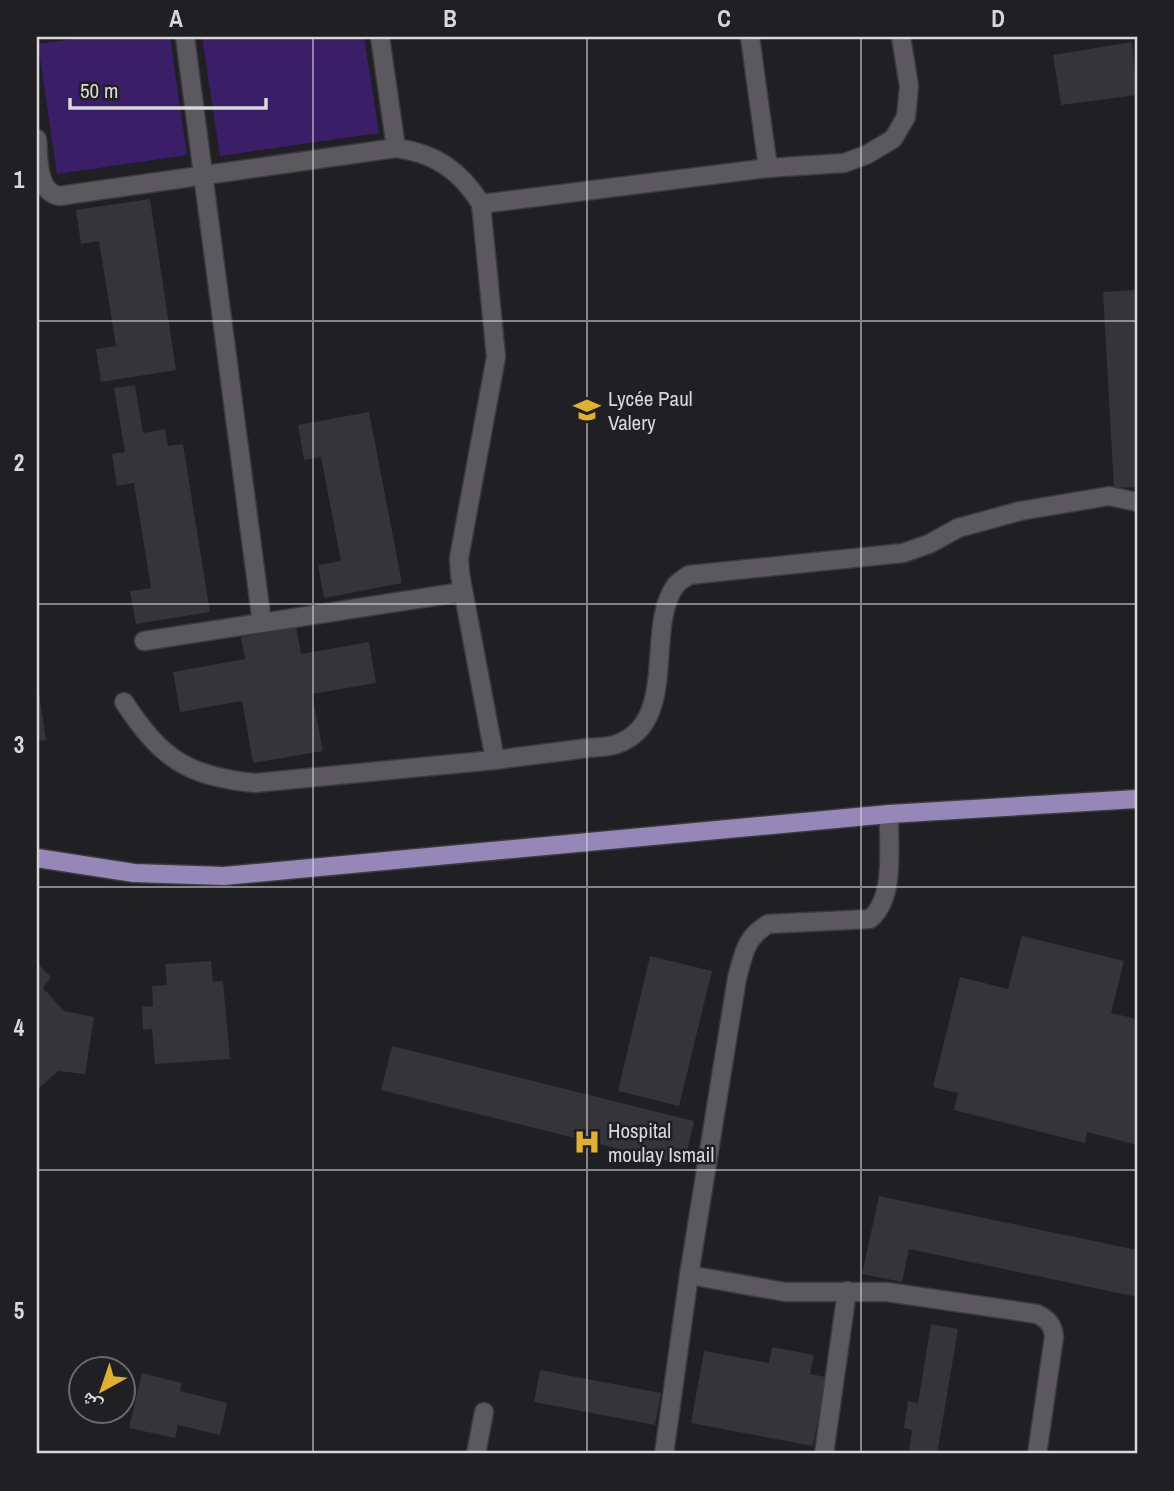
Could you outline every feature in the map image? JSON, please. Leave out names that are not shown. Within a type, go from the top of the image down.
[{"type":"main road","points":[[37,858],[134,873],[224,876],[889,814],[1137,799]]},
{"type":"lane","points":[[185,37],[262,624]]},
{"type":"lane","points":[[380,37],[396,148]]},
{"type":"lane","points":[[750,37],[768,168]]},
{"type":"lane","points":[[481,204],[768,168],[844,163],[866,155],[892,139],[906,117],[909,86],[901,37]]},
{"type":"lane","points":[[37,139],[43,183],[52,194],[60,196],[396,148],[422,153],[446,164],[472,189],[481,204],[496,357],[459,558],[462,592],[495,760]]},
{"type":"lane","points":[[124,702],[155,744],[184,766],[227,780],[254,783],[495,760],[617,744],[638,733],[649,715],[656,687],[664,617],[670,596],[677,584],[689,575],[903,554],[958,528],[1020,511],[1108,496],[1137,502]]},
{"type":"lane","points":[[144,641],[462,592]]},
{"type":"lane","points":[[664,1454],[737,978],[746,945],[755,932],[768,924],[870,919],[880,911],[887,894],[889,814]]},
{"type":"lane","points":[[690,1275],[785,1292],[887,1292],[1037,1314],[1047,1319],[1054,1337],[1037,1454]]},
{"type":"lane","points":[[824,1454],[847,1291]]},
{"type":"lane","points":[[476,1454],[484,1412]]},
{"type":"shaded area","points":[[92,37],[170,37],[187,155],[57,174],[38,44]]},
{"type":"shaded area","points":[[202,37],[364,37],[379,133],[220,156]]},
{"type":"building","points":[[1132,42],[1137,95],[1061,105],[1053,55]]},
{"type":"building","points":[[150,199],[176,370],[101,382],[96,349],[116,346],[99,241],[81,244],[76,210]]},
{"type":"building","points":[[1137,290],[1137,487],[1114,488],[1103,292]]},
{"type":"building","points":[[135,385],[143,433],[165,429],[168,446],[183,444],[210,612],[136,624],[130,591],[151,588],[134,483],[117,486],[112,454],[125,452],[114,388]]},
{"type":"building","points":[[369,412],[402,583],[324,598],[318,565],[341,561],[321,457],[304,460],[298,425]]},
{"type":"building","points":[[296,627],[301,654],[369,642],[376,683],[312,694],[323,751],[253,763],[242,701],[180,712],[173,672],[245,659],[241,637]]},
{"type":"building","points":[[37,693],[46,740],[37,741]]},
{"type":"building","points":[[1022,936],[1124,961],[1111,1013],[1137,1019],[1137,1145],[1087,1132],[1085,1143],[954,1110],[958,1093],[933,1087],[960,977],[1008,989]]},
{"type":"building","points":[[650,956],[712,971],[679,1106],[618,1091]]},
{"type":"building","points":[[211,961],[213,982],[223,981],[230,1059],[155,1064],[152,1029],[143,1030],[142,1007],[153,1006],[152,986],[167,985],[165,964]]},
{"type":"building","points":[[37,963],[51,977],[43,988],[64,1011],[94,1017],[85,1074],[58,1071],[37,1090]]},
{"type":"building","points":[[392,1046],[694,1121],[684,1165],[381,1090]]},
{"type":"building","points":[[879,1196],[1137,1250],[1137,1297],[909,1249],[902,1282],[862,1274]]},
{"type":"building","points":[[931,1324],[958,1329],[937,1454],[909,1450],[912,1430],[904,1428],[908,1401],[918,1403]]},
{"type":"building","points":[[772,1347],[814,1355],[810,1374],[826,1377],[813,1446],[691,1423],[704,1351],[769,1363]]},
{"type":"building","points":[[540,1370],[661,1393],[655,1425],[534,1402]]},
{"type":"building","points":[[142,1373],[182,1383],[180,1391],[227,1403],[220,1435],[178,1425],[175,1438],[129,1428],[130,1424],[136,1424],[136,1398]]},
{"type":"place","name":"Lycée Paul Valery","points":[[587,410]]},
{"type":"place","name":"Hospital moulay Ismail","points":[[587,1142]]}]
